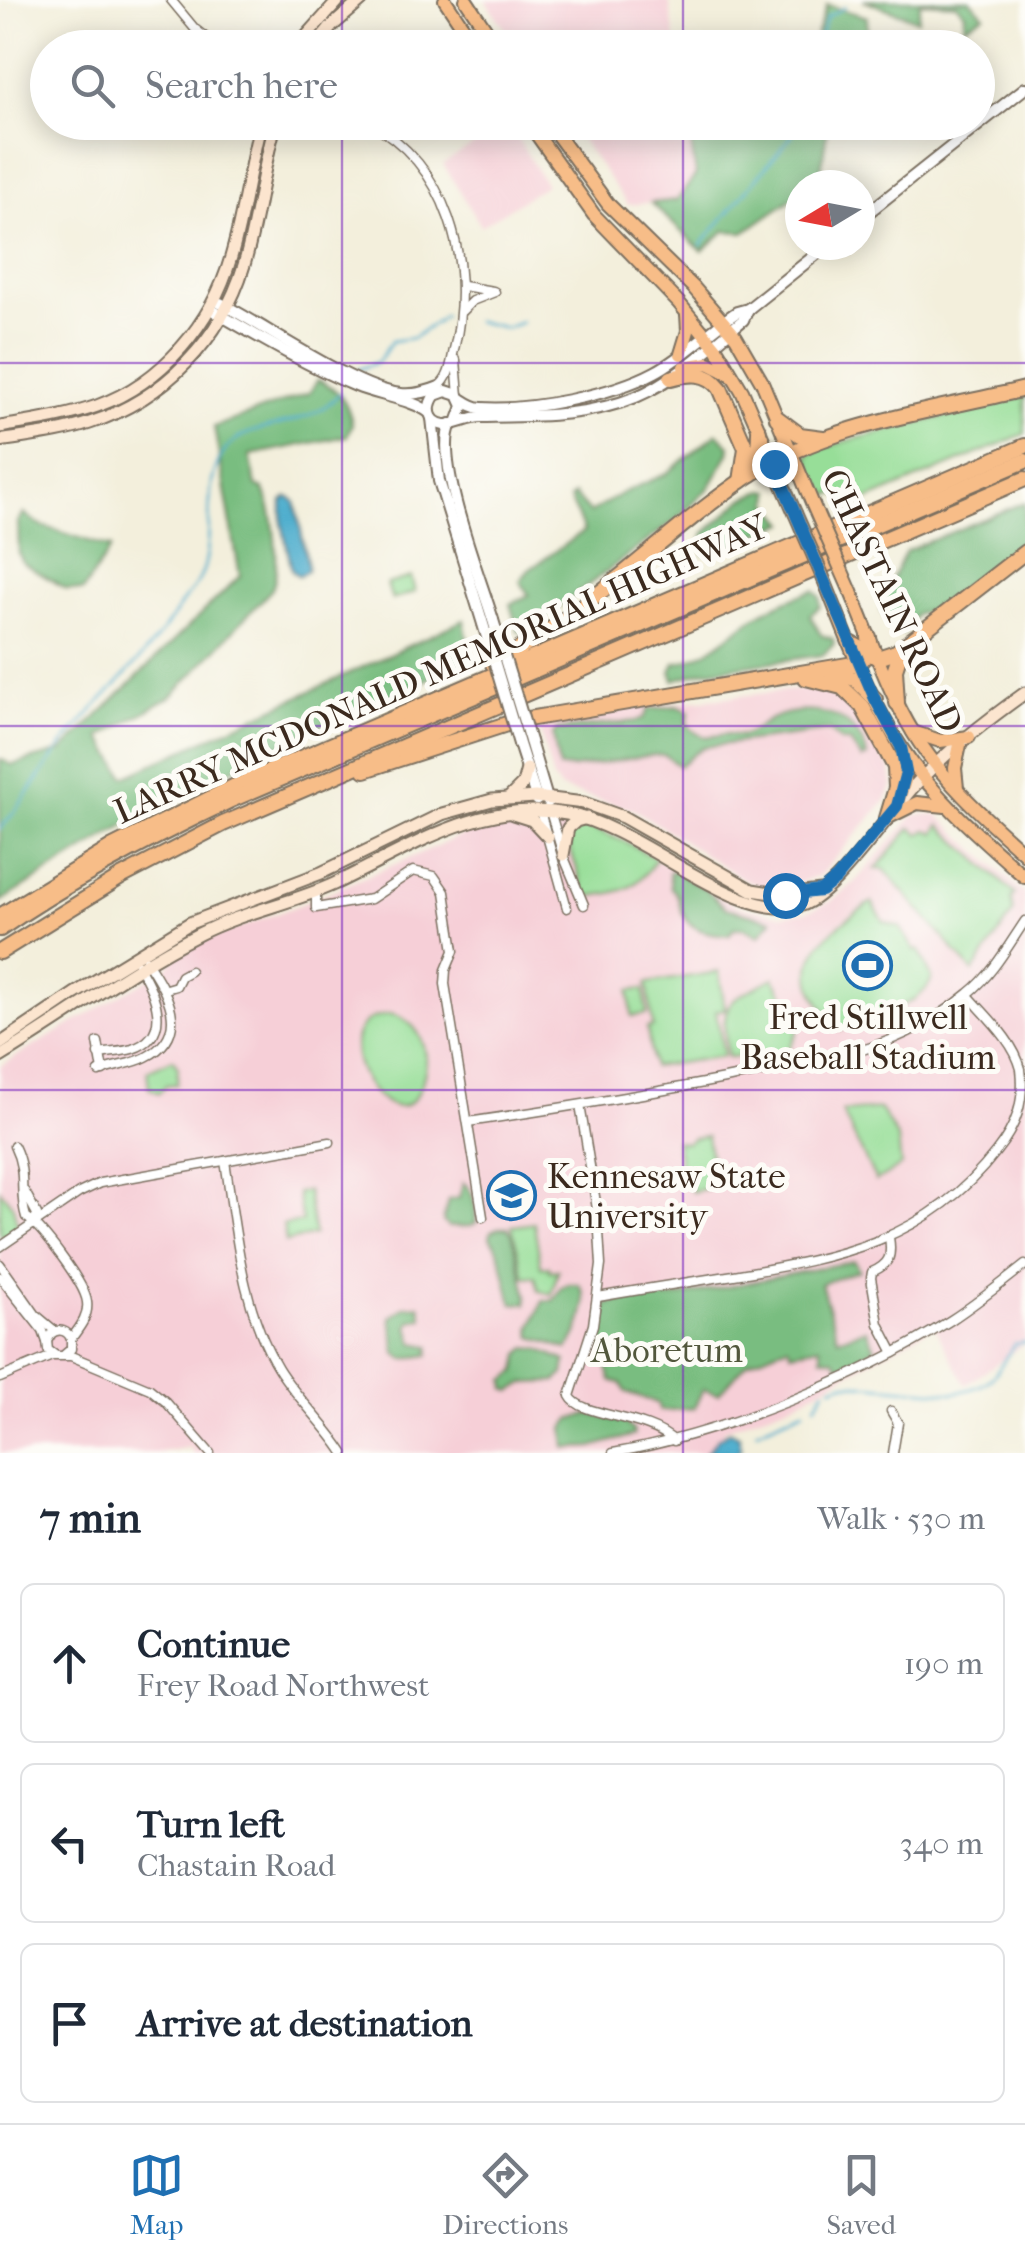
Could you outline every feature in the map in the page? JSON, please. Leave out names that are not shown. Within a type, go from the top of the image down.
[{"type":"highway","points":[[671,378],[699,374],[720,388],[746,448],[746,479]]},
{"type":"highway","points":[[432,700],[551,629],[746,479],[792,454],[828,438],[1025,389]]},
{"type":"highway","points":[[778,418],[800,436],[828,438]]},
{"type":"highway","points":[[746,479],[758,460],[759,432]]},
{"type":"highway","name":"LARRY MCDONALD MEMORIAL HIGHWAY","points":[[0,916],[168,818],[432,700],[1025,446]]},
{"type":"highway","points":[[0,930],[80,878],[231,800],[1025,461]]},
{"type":"highway","name":"LARRY MCDONALD MEMORIAL HIGHWAY","points":[[0,952],[121,877],[223,824],[1025,479]]},
{"type":"highway","points":[[307,787],[516,722],[825,671],[869,659],[902,648],[1025,552]]},
{"type":"highway","points":[[869,659],[870,637]]},
{"type":"highway","points":[[851,642],[869,659]]},
{"type":"highway","points":[[897,703],[895,669],[902,648]]},
{"type":"highway","points":[[825,671],[856,679],[875,699]]},
{"type":"highway","points":[[796,676],[835,684],[855,695],[895,767],[892,812]]},
{"type":"main road","points":[[312,30],[339,0]]},
{"type":"main road","points":[[329,30],[362,0]]},
{"type":"main road","points":[[445,0],[465,30]]},
{"type":"main road","points":[[466,0],[486,30]]},
{"type":"main road","points":[[0,427],[65,415],[110,401],[156,372],[184,346],[212,304],[231,258],[257,140]]},
{"type":"main road","points":[[0,440],[103,419],[151,394],[192,356],[225,311],[249,246],[272,140]]},
{"type":"main road","name":"CHASTAIN ROAD","points":[[541,140],[594,216],[686,311],[734,376],[851,642]]},
{"type":"main road","name":"CHASTAIN ROAD","points":[[561,140],[608,204],[727,325],[753,364],[870,637]]},
{"type":"main road","points":[[686,311],[688,331],[682,360],[708,363],[734,376]]},
{"type":"main road","points":[[65,415],[68,429]]},
{"type":"main road","name":"CHASTAIN ROAD","points":[[869,659],[875,699],[901,747],[951,808],[1025,877]]},
{"type":"main road","name":"CHASTAIN ROAD","points":[[869,659],[936,766],[1025,854]]},
{"type":"main road","points":[[0,1057],[210,928],[316,891],[456,824],[504,812],[545,811],[587,818],[631,836],[751,904],[774,908],[808,903],[836,879],[923,777],[1025,692]]},
{"type":"main road","points":[[913,732],[940,741],[965,741]]},
{"type":"main road","points":[[958,790],[955,768],[965,741]]},
{"type":"main road","points":[[892,812],[906,780],[901,747]]},
{"type":"main road","points":[[509,798],[523,784],[529,764]]},
{"type":"main road","points":[[0,1044],[190,924],[322,874],[442,814],[478,802],[541,797],[584,803],[623,817],[752,890],[785,895],[821,891]]},
{"type":"main road","points":[[892,812],[917,803],[951,808]]},
{"type":"main road","points":[[504,812],[532,820],[548,837]]},
{"type":"main road","points":[[563,855],[568,828],[576,820],[587,818]]},
{"type":"street","points":[[171,0],[196,30]]},
{"type":"street","points":[[995,112],[1025,88]]},
{"type":"street","points":[[394,140],[426,172],[458,245],[462,311],[448,376],[438,388]]},
{"type":"street","points":[[875,207],[960,140]]},
{"type":"street","points":[[584,905],[529,764],[446,484],[429,406],[436,394],[446,391],[489,408],[540,404],[622,386],[682,360],[727,325],[743,320],[748,309],[809,260]]},
{"type":"street","points":[[462,311],[472,301],[497,293],[463,286]]},
{"type":"street","points":[[212,304],[377,386],[400,394],[450,386],[459,395]]},
{"type":"street","points":[[225,311],[338,378],[401,402],[439,424],[537,416],[613,404],[643,394],[671,378],[682,360]]},
{"type":"street","points":[[446,447],[463,410],[455,370],[457,336]]},
{"type":"street","points":[[446,484],[446,447],[459,421]]},
{"type":"street","points":[[545,811],[567,908]]},
{"type":"street","points":[[316,891],[316,908],[371,899],[412,871],[427,872],[439,880],[445,892],[454,951],[444,979],[483,1217]]},
{"type":"street","points":[[468,1122],[580,1106],[857,1054],[908,1034],[968,994],[989,973],[1025,922]]},
{"type":"street","points":[[100,1054],[138,1047],[156,1027],[158,1002],[137,955]]},
{"type":"street","points":[[98,1042],[101,1072],[143,1059],[162,1044],[172,1019],[166,988],[144,967]]},
{"type":"street","points":[[166,988],[176,986],[181,976],[190,971]]},
{"type":"street","points":[[598,1296],[827,1259],[889,1237],[928,1216],[970,1182],[1000,1148],[1022,1110],[1024,1084],[1020,1063],[968,994]]},
{"type":"street","points":[[580,1106],[600,1233],[598,1296],[588,1345],[570,1390],[572,1401],[582,1408],[652,1425],[674,1440]]},
{"type":"street","points":[[0,1247],[100,1183],[330,1142]]},
{"type":"street","points":[[0,1378],[60,1355],[87,1312],[86,1294],[35,1222],[26,1218],[22,1201],[24,1169],[14,1146]]},
{"type":"street","points":[[225,1161],[246,1284],[258,1326],[291,1388],[340,1450]]},
{"type":"street","points":[[889,1237],[890,1260],[872,1272],[870,1278],[879,1324],[894,1353]]},
{"type":"street","points":[[0,1264],[42,1322],[70,1339],[84,1361]]},
{"type":"street","points":[[613,1453],[727,1424],[894,1353],[954,1318],[1025,1265]]},
{"type":"street","points":[[0,1276],[43,1331],[47,1344],[60,1355],[150,1389],[210,1453]]},
{"type":"street","points":[[36,1364],[55,1331]]},
{"type":"street","points":[[891,1411],[898,1423],[893,1453]]},
{"type":"shaded area","points":[[485,0],[669,0],[673,30],[506,30]]},
{"type":"shaded area","points":[[481,140],[518,140],[546,185],[481,226],[443,164]]},
{"type":"shaded area","points":[[581,140],[691,140],[697,175],[677,200],[628,205]]},
{"type":"shaded area","points":[[833,689],[854,704],[891,770],[893,785],[885,802],[820,875],[765,887],[748,882],[635,810],[561,789],[553,779],[538,723],[615,709]]},
{"type":"shaded area","name":"Kennesaw State University","points":[[937,814],[1025,894],[1025,1343],[966,1385],[934,1326],[798,1401],[723,1430],[729,1453],[192,1453],[191,1447],[156,1453],[0,1453],[0,1066],[167,968],[179,953],[196,944],[302,904],[472,831],[515,823],[562,822],[593,828],[633,845],[737,906],[782,915],[806,912],[830,902],[854,883],[914,815]]},
{"type":"green space","points":[[863,0],[970,0],[984,15],[964,26],[965,13],[956,4],[920,2],[918,20]]},
{"type":"green space","points":[[827,5],[867,17],[867,30],[818,30]]},
{"type":"green space","points":[[691,140],[826,140],[821,170],[785,170],[785,203],[744,232],[725,231],[702,251],[651,203],[677,200],[696,175]]},
{"type":"green space","points":[[318,380],[337,392],[345,403],[352,424],[347,436],[250,455],[256,486],[263,489],[273,524],[276,568],[272,589],[171,697],[101,737],[125,777],[464,620],[471,660],[313,729],[143,814],[0,902],[0,759],[12,765],[62,751],[240,576],[214,427],[309,393]]},
{"type":"green space","points":[[1025,396],[1025,434],[858,504],[835,493],[822,498],[813,484],[808,455],[819,448]]},
{"type":"green space","points":[[718,433],[730,446],[729,453],[709,488],[678,518],[524,633],[518,631],[510,604],[529,595],[520,581],[529,570],[584,531],[570,499],[574,495],[590,513],[622,493],[666,474]]},
{"type":"green space","points":[[771,491],[770,504],[786,523],[704,554],[705,533],[743,499]]},
{"type":"green space","points":[[1025,502],[1025,541],[934,610],[916,614],[903,634],[892,629],[881,609],[883,597],[906,551]]},
{"type":"green space","points":[[24,513],[39,525],[111,548],[83,591],[66,589],[23,563],[18,522]]},
{"type":"green space","points":[[411,577],[415,592],[392,600],[387,584]]},
{"type":"green space","points":[[814,590],[820,597],[820,607],[810,615],[821,635],[833,639],[834,644],[823,655],[705,671],[674,680],[671,671],[675,663],[698,656],[763,612]]},
{"type":"green space","points":[[677,706],[689,711],[687,724],[706,736],[744,735],[771,719],[792,713],[826,713],[853,729],[867,757],[862,759],[850,742],[842,742],[829,731],[703,747],[679,766],[664,755],[653,755],[559,768],[553,735],[557,730],[637,721],[649,709]]},
{"type":"green space","points":[[940,825],[1015,894],[1011,898],[1013,913],[973,972],[884,869],[876,869],[911,828],[920,834],[927,830],[935,833]]},
{"type":"green space","points":[[588,827],[656,859],[634,884],[586,897],[567,839],[577,828]]},
{"type":"green space","points":[[674,871],[707,890],[726,908],[772,920],[759,936],[743,928],[734,928],[729,935],[700,930],[684,916],[671,888],[669,872]]},
{"type":"green space","name":"Fred Stillwell Baseball Stadium","points":[[872,902],[884,922],[900,927],[915,951],[919,950],[932,978],[922,993],[906,1004],[870,1021],[862,1018],[841,1030],[813,990],[813,958],[834,930]]},
{"type":"green space","points":[[719,972],[725,1009],[716,1011],[724,1056],[653,1067],[647,1028],[653,1027],[647,983]]},
{"type":"green space","points":[[774,978],[801,1024],[791,1045],[781,1056],[728,1057],[725,1023],[730,1004]]},
{"type":"green space","points":[[644,989],[647,1014],[632,1016],[629,991]]},
{"type":"green space","points":[[391,1014],[416,1030],[426,1056],[424,1076],[412,1100],[397,1106],[381,1099],[366,1082],[357,1061],[356,1039],[366,1022]]},
{"type":"green space","points":[[173,1059],[178,1067],[177,1084],[166,1085],[159,1093],[149,1088],[147,1071]]},
{"type":"green space","points":[[880,1109],[898,1139],[901,1166],[876,1181],[842,1112]]},
{"type":"green space","points":[[707,1136],[715,1186],[692,1192],[688,1175],[682,1176],[676,1141],[686,1143]]},
{"type":"green space","points":[[463,1183],[472,1195],[476,1223],[448,1227],[443,1221],[448,1200],[459,1198]]},
{"type":"green space","points":[[0,1190],[13,1206],[18,1227],[4,1237],[0,1233]]},
{"type":"green space","points":[[307,1191],[314,1235],[286,1242],[283,1225],[302,1222],[297,1193]]},
{"type":"green space","points":[[534,1223],[541,1267],[558,1270],[552,1294],[539,1291],[535,1276],[524,1277],[512,1226]]},
{"type":"green space","points":[[508,1228],[512,1234],[526,1304],[513,1303],[510,1295],[499,1251],[490,1238],[491,1231]]},
{"type":"green space","name":"Aboretum","points":[[854,1261],[859,1270],[821,1284],[838,1339],[866,1329],[875,1348],[840,1367],[834,1359],[822,1357],[820,1346],[791,1352],[788,1345],[748,1362],[718,1394],[703,1389],[694,1408],[660,1411],[657,1403],[626,1392],[621,1383],[611,1381],[599,1340],[607,1304],[627,1299],[672,1298]]},
{"type":"green space","points":[[579,1284],[584,1308],[580,1327],[567,1349],[532,1337],[531,1328],[543,1301],[554,1300],[562,1287]]},
{"type":"green space","points":[[420,1305],[423,1318],[411,1321],[409,1326],[414,1343],[430,1346],[429,1355],[404,1359],[396,1353],[391,1317],[405,1307]]},
{"type":"green space","points":[[527,1348],[566,1361],[564,1374],[555,1382],[526,1383],[511,1391],[506,1389],[505,1380],[517,1371],[520,1354]]},
{"type":"green space","points":[[590,1414],[624,1422],[634,1435],[592,1447],[566,1448],[564,1428],[571,1419]]},
{"type":"water","points":[[288,497],[295,501],[308,566],[299,576],[292,571],[282,523],[282,501]]},
{"type":"water","points":[[729,1431],[739,1436],[741,1449],[735,1453],[706,1453],[717,1439]]},
{"type":"waterway","points":[[822,30],[827,17],[845,7]]},
{"type":"waterway","points":[[701,245],[788,140]]},
{"type":"waterway","points":[[359,369],[378,362],[392,341],[413,338],[445,316]]},
{"type":"waterway","points":[[476,321],[506,328],[522,322]]},
{"type":"waterway","points":[[0,829],[68,738],[156,640],[199,580],[208,549],[213,479],[227,448],[249,433],[311,414],[340,393]]},
{"type":"waterway","points":[[832,1387],[844,1383],[953,1393],[968,1390],[986,1382],[1015,1344],[1025,1342]]},
{"type":"waterway","points":[[816,1405],[825,1390]]},
{"type":"waterway","points":[[756,1431],[804,1410]]},
{"type":"place","name":"Fred Stillwell Baseball Stadium","points":[[868,965]]},
{"type":"place","name":"Kennesaw State University","points":[[512,1196]]},
{"type":"route","points":[[774,464],[875,699],[901,747],[906,772],[897,806],[836,879],[821,891],[785,895]]}]
